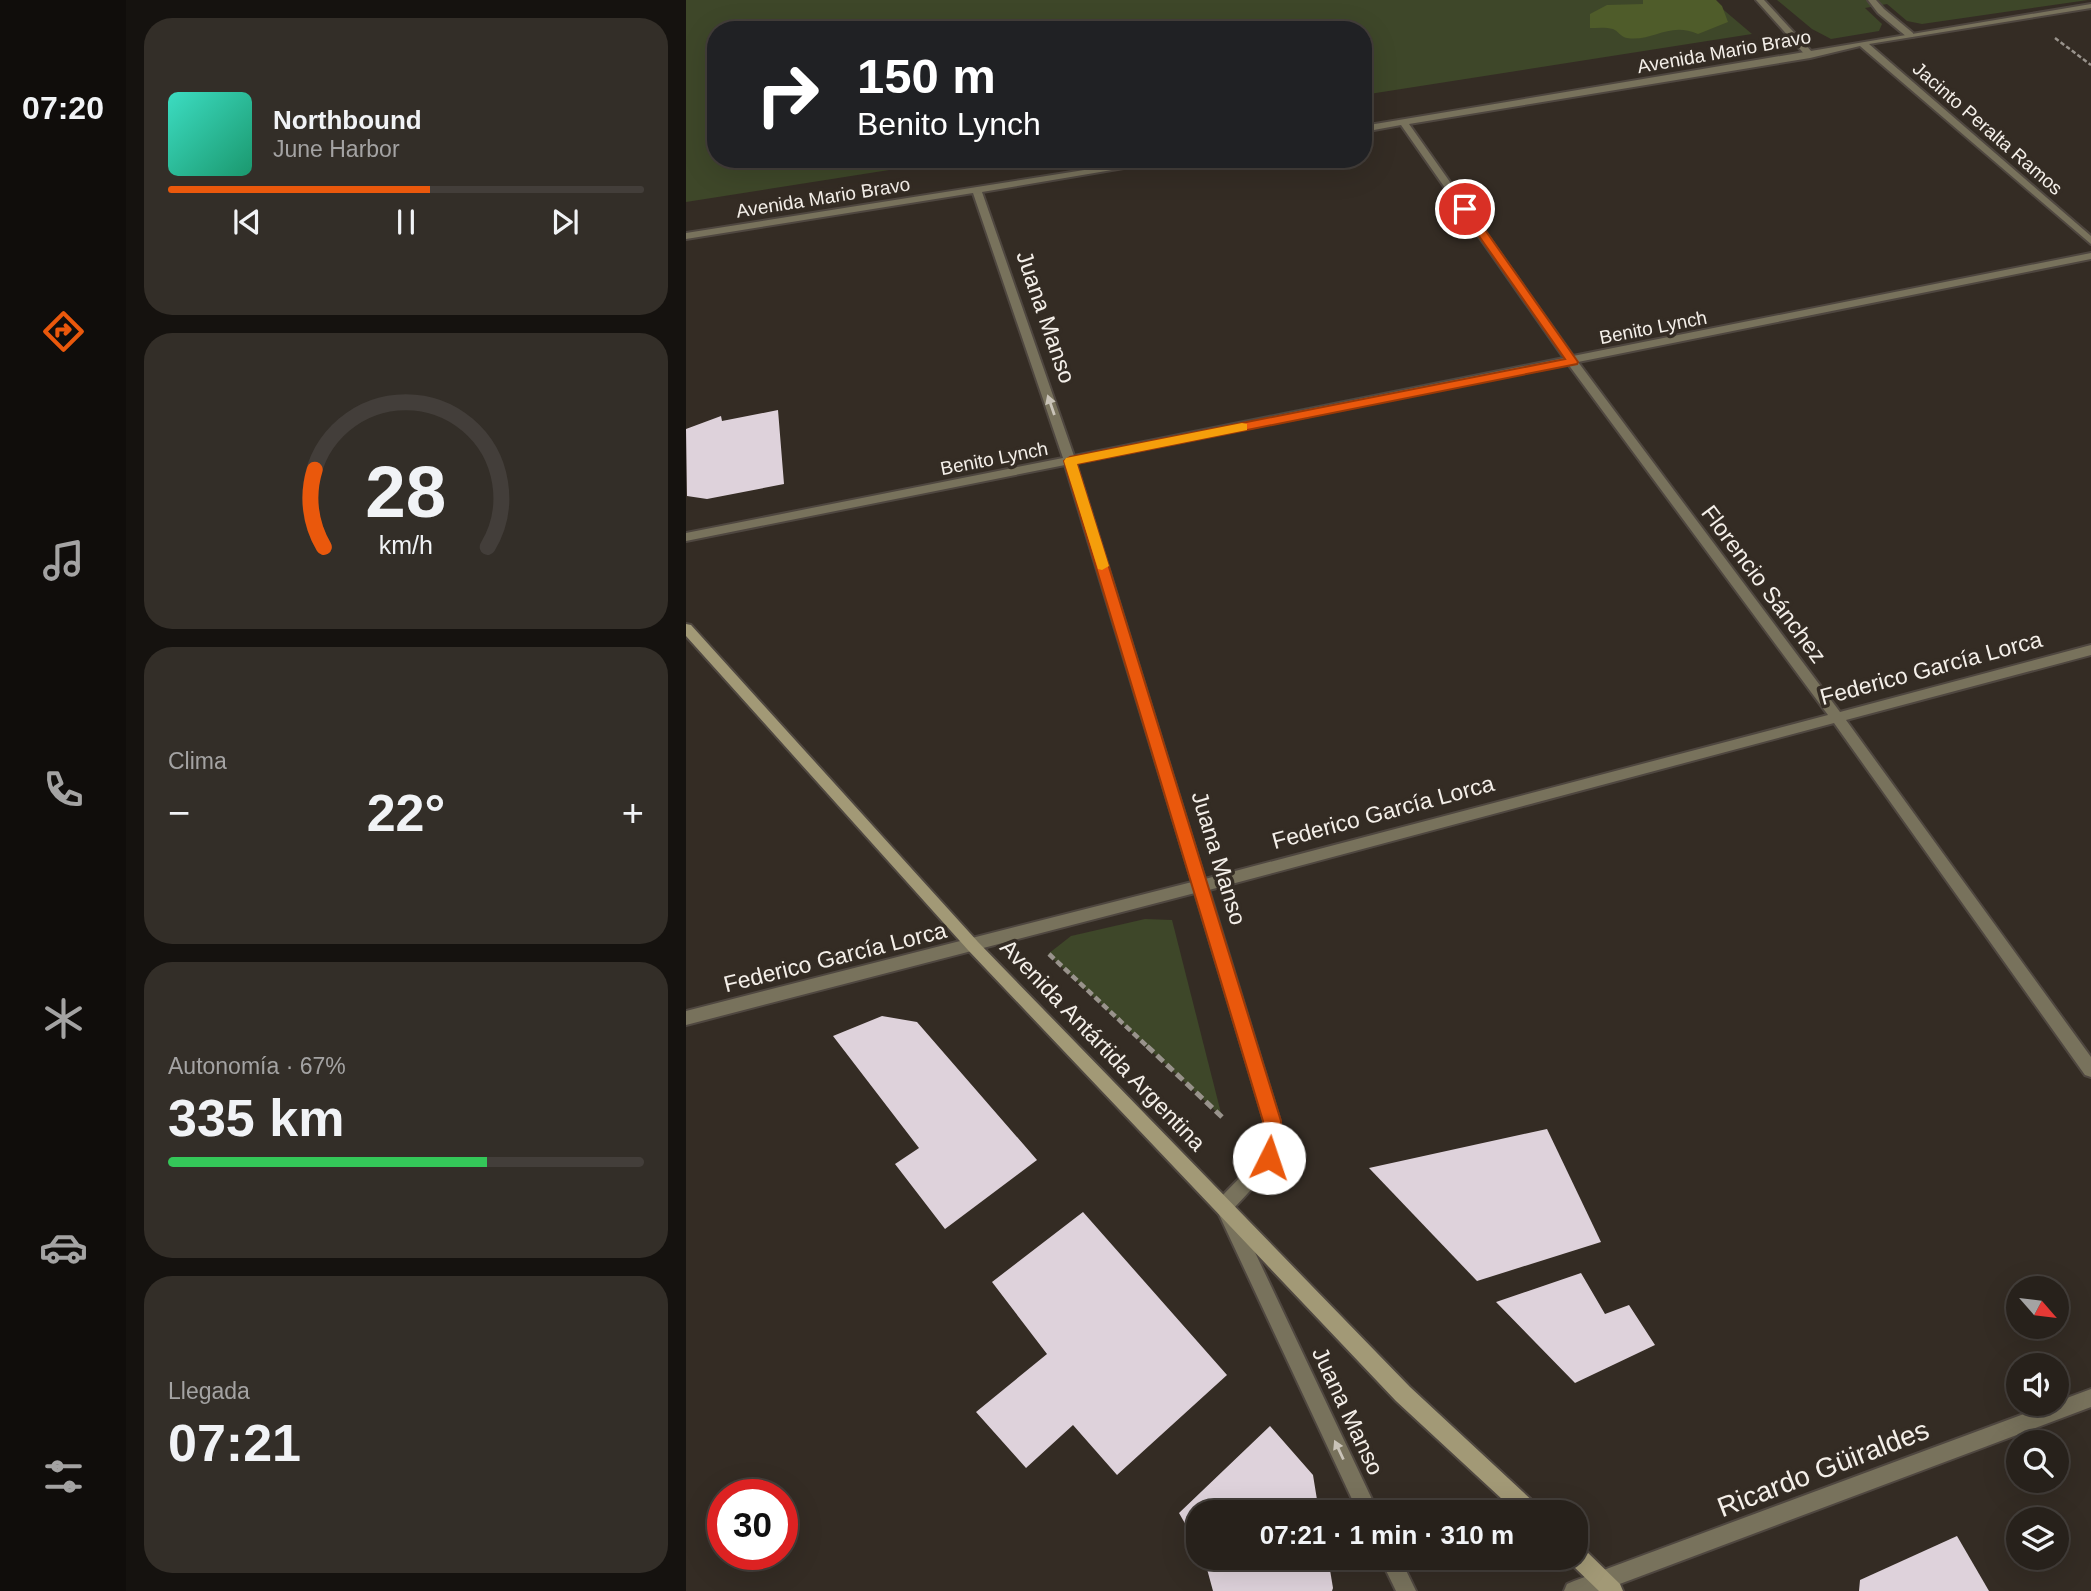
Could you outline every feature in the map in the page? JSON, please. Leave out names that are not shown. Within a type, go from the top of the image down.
[{"type":"main road","name":"Avenida Antártida Argentina","points":[[686,628],[973,946],[1403,1394],[1517,1500]]},
{"type":"main road","points":[[1588,1567],[1608,1586]]},
{"type":"street","points":[[1760,0],[1810,55]]},
{"type":"street","points":[[1872,0],[1910,35]]},
{"type":"street","name":"Avenida Mario Bravo","points":[[1372,128],[2091,6]]},
{"type":"street","name":"Jacinto Peralta Ramos","points":[[1862,43],[2091,241]]},
{"type":"street","name":"Florencio Sánchez","points":[[1404,123],[1572,362],[1836,716],[2091,1070]]},
{"type":"street","name":"Avenida Mario Bravo","points":[[686,236],[1116,168]]},
{"type":"street","name":"Juana Manso","points":[[977,190],[1070,461],[1272,1121],[1269,1158],[1224,1206],[1362,1500]]},
{"type":"street","name":"Benito Lynch","points":[[686,537],[1572,362],[2091,256]]},
{"type":"street","name":"Federico García Lorca","points":[[686,1018],[973,946],[2091,650]]},
{"type":"street","name":"Ricardo Güiraldes","points":[[1574,1591],[1608,1586],[2091,1398]]},
{"type":"street","points":[[1396,1570],[1406,1591]]},
{"type":"path","points":[[2026,17],[2091,65]]},
{"type":"path","points":[[1048,954],[1222,1117]]},
{"type":"green space","points":[[686,0],[1712,0],[1752,34],[1372,94],[1372,21],[707,21],[707,168],[902,168],[686,202]]},
{"type":"green space","points":[[1643,0],[1716,0],[1722,6],[1728,22],[1698,34],[1678,30],[1636,38],[1625,37],[1610,28],[1590,28],[1590,14],[1607,5],[1643,4]]},
{"type":"green space","points":[[1777,0],[2088,0],[1922,24],[1907,21],[1887,4],[1865,8],[1882,24],[1879,31],[1831,39],[1812,29]]},
{"type":"green space","points":[[1145,919],[1172,920],[1222,1117],[1048,954],[1071,936]]},
{"type":"building","points":[[778,410],[784,484],[707,499],[687,496],[686,429],[721,416],[722,421]]},
{"type":"building","points":[[882,1016],[917,1022],[1037,1160],[945,1229],[895,1164],[919,1148],[833,1036]]},
{"type":"building","points":[[1547,1129],[1601,1242],[1477,1281],[1369,1168]]},
{"type":"building","points":[[1083,1212],[1227,1375],[1117,1475],[1073,1425],[1026,1468],[976,1412],[1047,1354],[992,1282]]},
{"type":"building","points":[[1581,1273],[1605,1314],[1629,1305],[1655,1345],[1575,1383],[1496,1302]]},
{"type":"building","points":[[1270,1426],[1313,1475],[1317,1500],[1193,1500]]},
{"type":"building","points":[[1186,1506],[1186,1525],[1179,1513]]},
{"type":"building","points":[[1957,1536],[1989,1591],[1859,1591],[1860,1580]]},
{"type":"building","points":[[1207,1570],[1330,1570],[1333,1588],[1332,1591],[1213,1591]]},
{"type":"slow traffic","points":[[1102,566],[1070,461],[1242,427]]},
{"type":"route","points":[[1269,1158],[1272,1121],[1070,461],[1572,362],[1465,209]]}]
